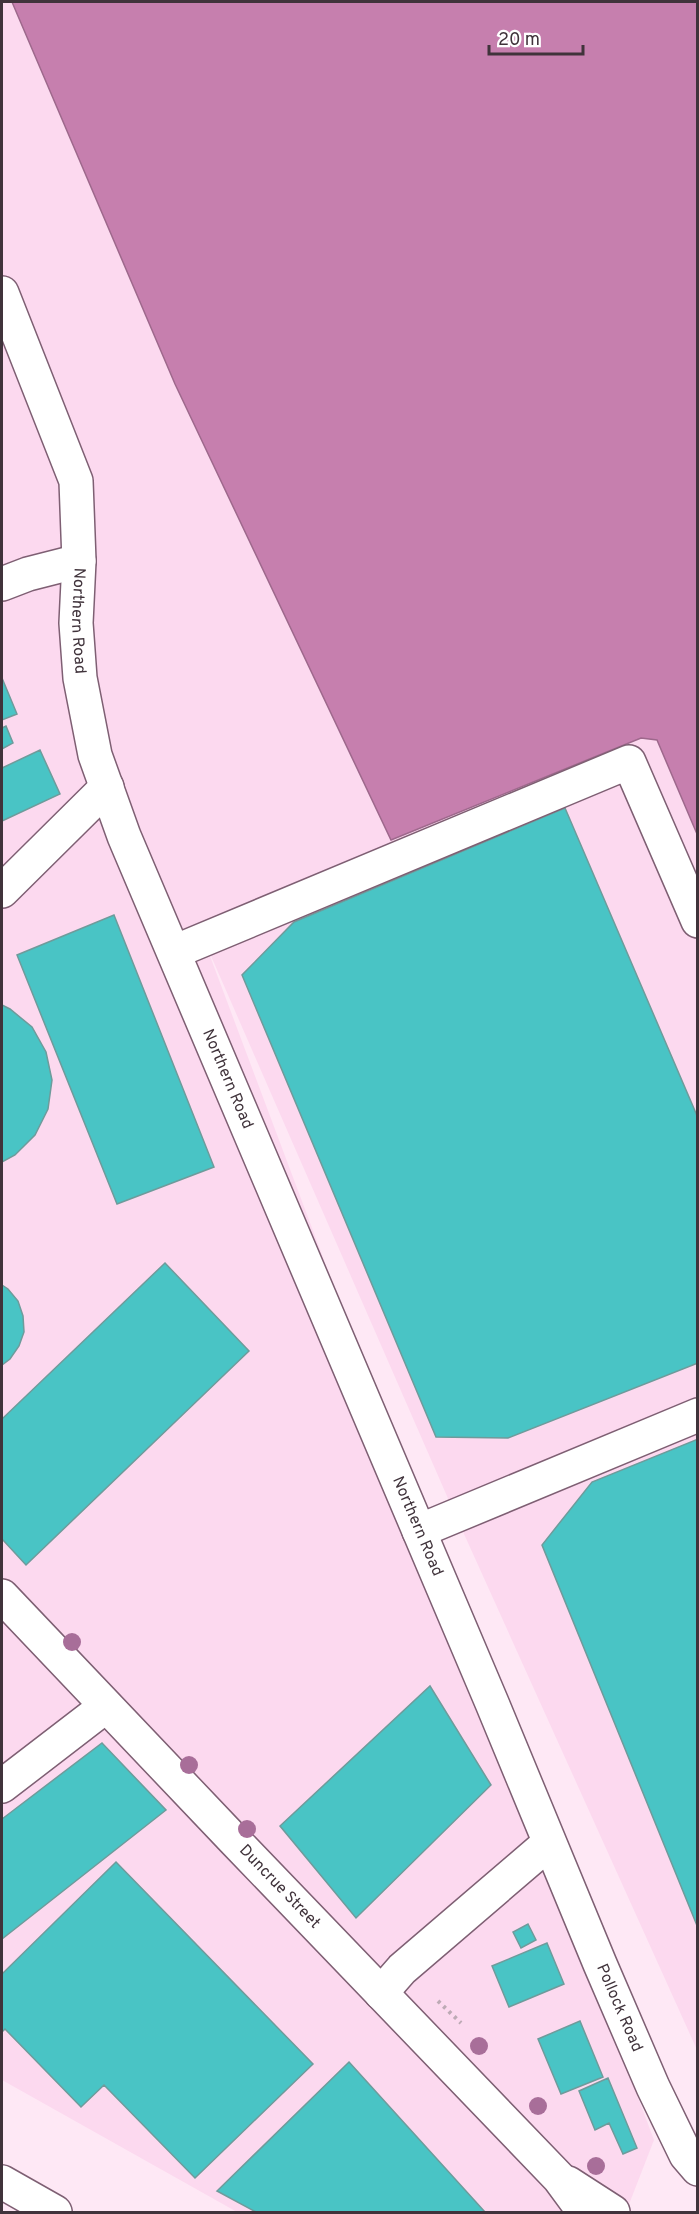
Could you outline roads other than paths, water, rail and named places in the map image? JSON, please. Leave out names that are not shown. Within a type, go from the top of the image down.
[{"type":"main road","name":"Northern Road","points":[[2,293],[76,481],[79,561],[76,622],[80,678],[95,755],[124,836],[549,1843]]},
{"type":"main road","points":[[2,584],[28,574],[79,561]]},
{"type":"main road","points":[[174,952],[629,762],[698,921]]},
{"type":"main road","points":[[2,891],[107,787]]},
{"type":"main road","points":[[419,1531],[698,1415]]},
{"type":"main road","name":"Duncrue Street","points":[[2,1596],[559,2178],[584,2212]]},
{"type":"main road","points":[[2,1786],[106,1706]]},
{"type":"main road","points":[[381,1993],[402,1969],[549,1843]]},
{"type":"main road","name":"Pollock Road","points":[[549,1843],[653,2087],[686,2155],[698,2169]]},
{"type":"main road","name":"Duncrue Street","points":[[559,2178],[613,2212]]},
{"type":"main road","points":[[2,2182],[55,2212]]}]
